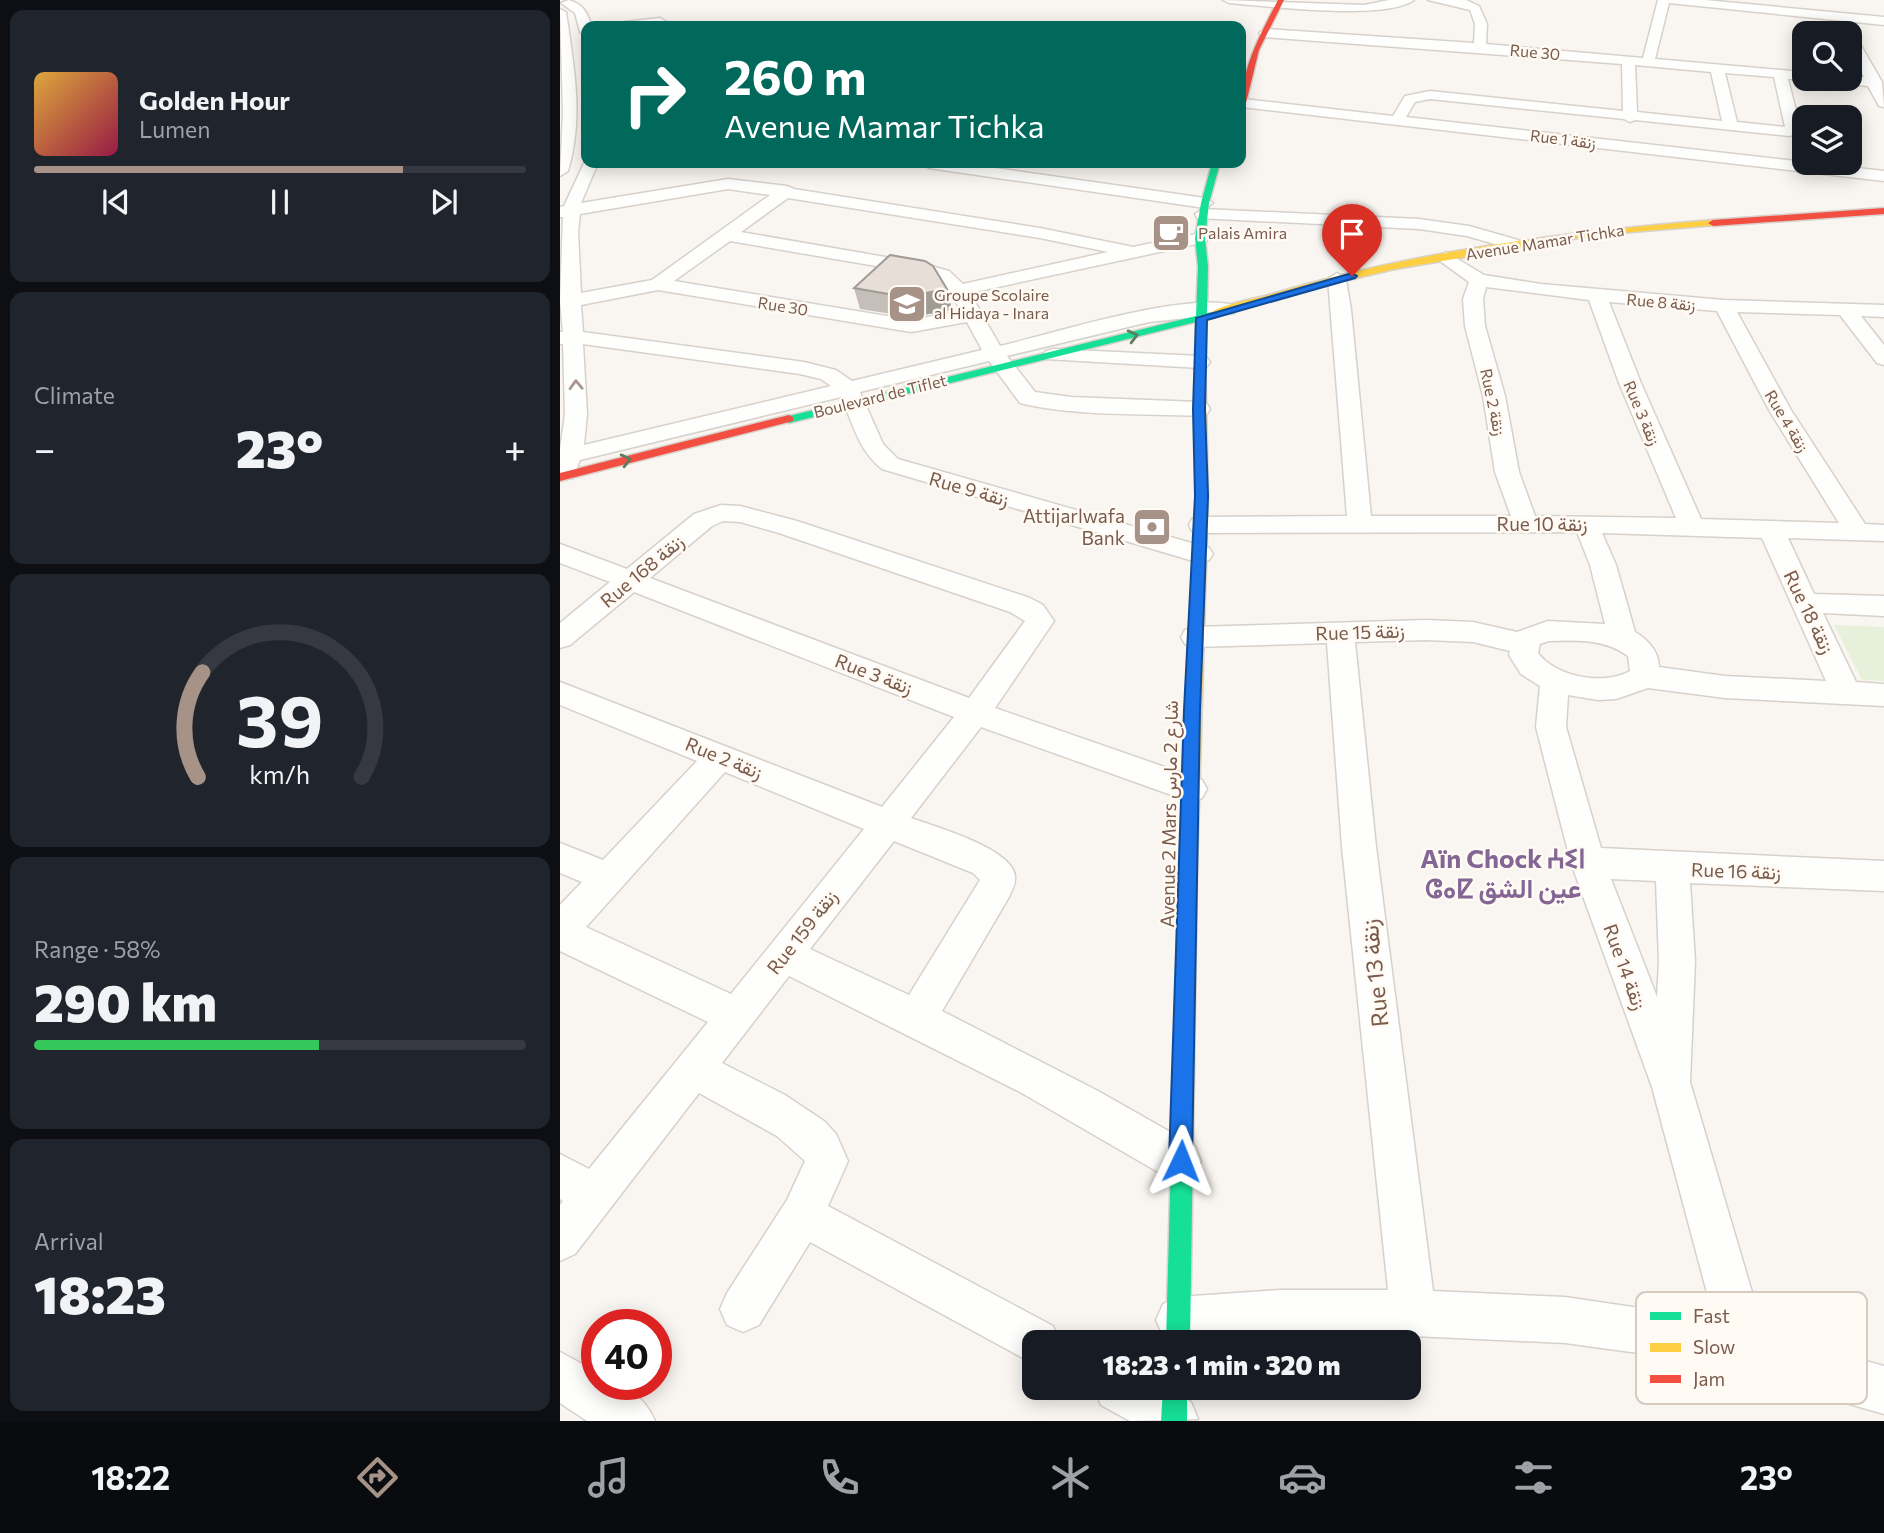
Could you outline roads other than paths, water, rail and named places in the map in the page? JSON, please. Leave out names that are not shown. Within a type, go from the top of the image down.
[{"type":"street","points":[[1229,0],[1364,8],[1408,0]]},
{"type":"street","points":[[1434,0],[1471,2],[1480,19],[1480,47]]},
{"type":"street","points":[[1648,62],[1664,0]]},
{"type":"street","points":[[1670,0],[1884,21]]},
{"type":"street","points":[[1838,0],[1844,21]]},
{"type":"street","points":[[1246,89],[1256,50],[1281,3]]},
{"type":"street","points":[[561,167],[568,148],[564,88],[567,49],[565,7],[582,13],[584,21]]},
{"type":"street","name":"Rue 30","points":[[1265,33],[1480,47],[1792,75]]},
{"type":"street","points":[[1862,58],[1884,103]]},
{"type":"street","points":[[1628,60],[1630,118]]},
{"type":"street","points":[[1717,68],[1731,128]]},
{"type":"street","points":[[1397,120],[1410,99],[1424,96],[1731,128],[1791,131],[1793,126],[1780,74]]},
{"type":"street","points":[[1862,81],[1875,82]]},
{"type":"street","name":"Rue 1 زنقة","points":[[1246,105],[1884,176]]},
{"type":"street","points":[[563,467],[576,414],[566,337],[570,301],[566,211],[588,168]]},
{"type":"street","points":[[983,168],[1204,209],[1419,223],[1469,231],[1512,244]]},
{"type":"street","name":"Avenue 2 Mars شارع 2 مارس","points":[[1178,1330],[1195,637],[1200,554],[1200,239],[1204,209],[1215,168]]},
{"type":"street","points":[[1064,183],[1079,170]]},
{"type":"street","points":[[566,211],[718,184],[787,191],[1052,234],[1131,252]]},
{"type":"street","points":[[570,301],[658,284],[787,191]]},
{"type":"street","name":"Avenue Mamar Tichka","points":[[1202,314],[1338,279],[1512,244],[1623,229],[1879,214]]},
{"type":"street","points":[[728,234],[928,270],[948,278],[959,290],[998,360],[1024,395],[1041,401],[1199,409]]},
{"type":"street","points":[[959,290],[1200,239]]},
{"type":"street","name":"Rue 8 زنقة","points":[[1446,257],[1479,280],[1597,296],[1724,306],[1884,311]]},
{"type":"street","points":[[1338,279],[1360,525]]},
{"type":"street","name":"Rue 2 زنقة","points":[[1479,280],[1473,299],[1473,315],[1494,396],[1507,472],[1526,524]]},
{"type":"street","name":"Rue 30","points":[[658,284],[908,325],[923,326],[972,315]]},
{"type":"street","name":"Rue 3 زنقة","points":[[1597,296],[1629,383],[1692,528]]},
{"type":"street","name":"Rue 4 زنقة","points":[[1724,306],[1790,428],[1857,532]]},
{"type":"street","points":[[1846,310],[1884,359]]},
{"type":"street","name":"Boulevard de Tiflet","points":[[998,360],[1053,355],[1202,314]]},
{"type":"street","name":"Boulevard de Tiflet","points":[[563,467],[998,360],[1149,316],[1202,314]]},
{"type":"street","points":[[566,337],[804,369],[832,377],[851,396]]},
{"type":"street","points":[[1053,355],[1200,362]]},
{"type":"street","name":"Rue 9 زنقة","points":[[851,396],[874,450],[890,464],[1200,554]]},
{"type":"street","name":"Rue 168 زنقة","points":[[560,638],[704,520],[716,514],[727,513],[789,527],[1020,605],[1034,612],[1040,621]]},
{"type":"street","points":[[1586,524],[1604,565],[1622,638]]},
{"type":"street","name":"Rue 10 زنقة","points":[[1200,525],[1586,524],[1884,533]]},
{"type":"street","name":"Rue 18 زنقة","points":[[1772,530],[1847,694]]},
{"type":"street","name":"Rue 3 زنقة","points":[[560,553],[975,713],[1191,789]]},
{"type":"street","points":[[1806,603],[1884,606]]},
{"type":"street","name":"Rue 159 زنقة","points":[[560,1239],[577,1185],[695,1071],[783,955],[975,713],[1040,621]]},
{"type":"street","name":"Rue 15 زنقة","points":[[1195,637],[1453,631],[1492,635],[1524,644]]},
{"type":"street","points":[[1644,677],[1647,667],[1645,657],[1639,649],[1622,638],[1589,632],[1548,631],[1536,634],[1524,644],[1522,655],[1527,664],[1544,678],[1555,681],[1609,688],[1628,687],[1644,677],[1725,687],[1884,695]]},
{"type":"street","name":"Rue 13 زنقة","points":[[1340,633],[1359,847],[1413,1313]]},
{"type":"street","name":"Rue 14 زنقة","points":[[1555,681],[1551,727],[1588,863],[1672,1087],[1730,1292]]},
{"type":"street","name":"Rue 2 زنقة","points":[[560,693],[985,862],[998,874],[997,886],[916,1017]]},
{"type":"street","points":[[720,757],[560,931],[737,1016]]},
{"type":"street","points":[[560,858],[607,877]]},
{"type":"street","name":"Rue 16 زنقة","points":[[1588,863],[1672,869],[1884,876]]},
{"type":"street","name":"Rue 14 زنقة","points":[[1672,869],[1677,961],[1672,1087]]},
{"type":"street","points":[[783,955],[916,1017],[1126,1127],[1181,1161]]},
{"type":"street","points":[[695,1071],[781,1116],[822,1145],[827,1161],[802,1216],[743,1309]]},
{"type":"street","points":[[802,1216],[1022,1334]]},
{"type":"street","points":[[1184,1330],[1279,1313],[1413,1313],[1589,1323],[1636,1330]]},
{"type":"street","points":[[560,1376],[631,1421]]},
{"type":"street","points":[[1867,1385],[1884,1390]]},
{"type":"street","points":[[1150,1400],[1174,1409]]},
{"type":"place","name":"Palais Amira","points":[[1171,233]]},
{"type":"place","name":"Groupe Scolaire al Hidaya - Inara","points":[[907,304]]},
{"type":"place","name":"Attijarlwafa Bank","points":[[1152,527]]},
{"type":"district","name":"Aïn Chock ⵄⵉⵏ ⵛⴰⵇ عين الشق","points":[[1503,874]]}]
